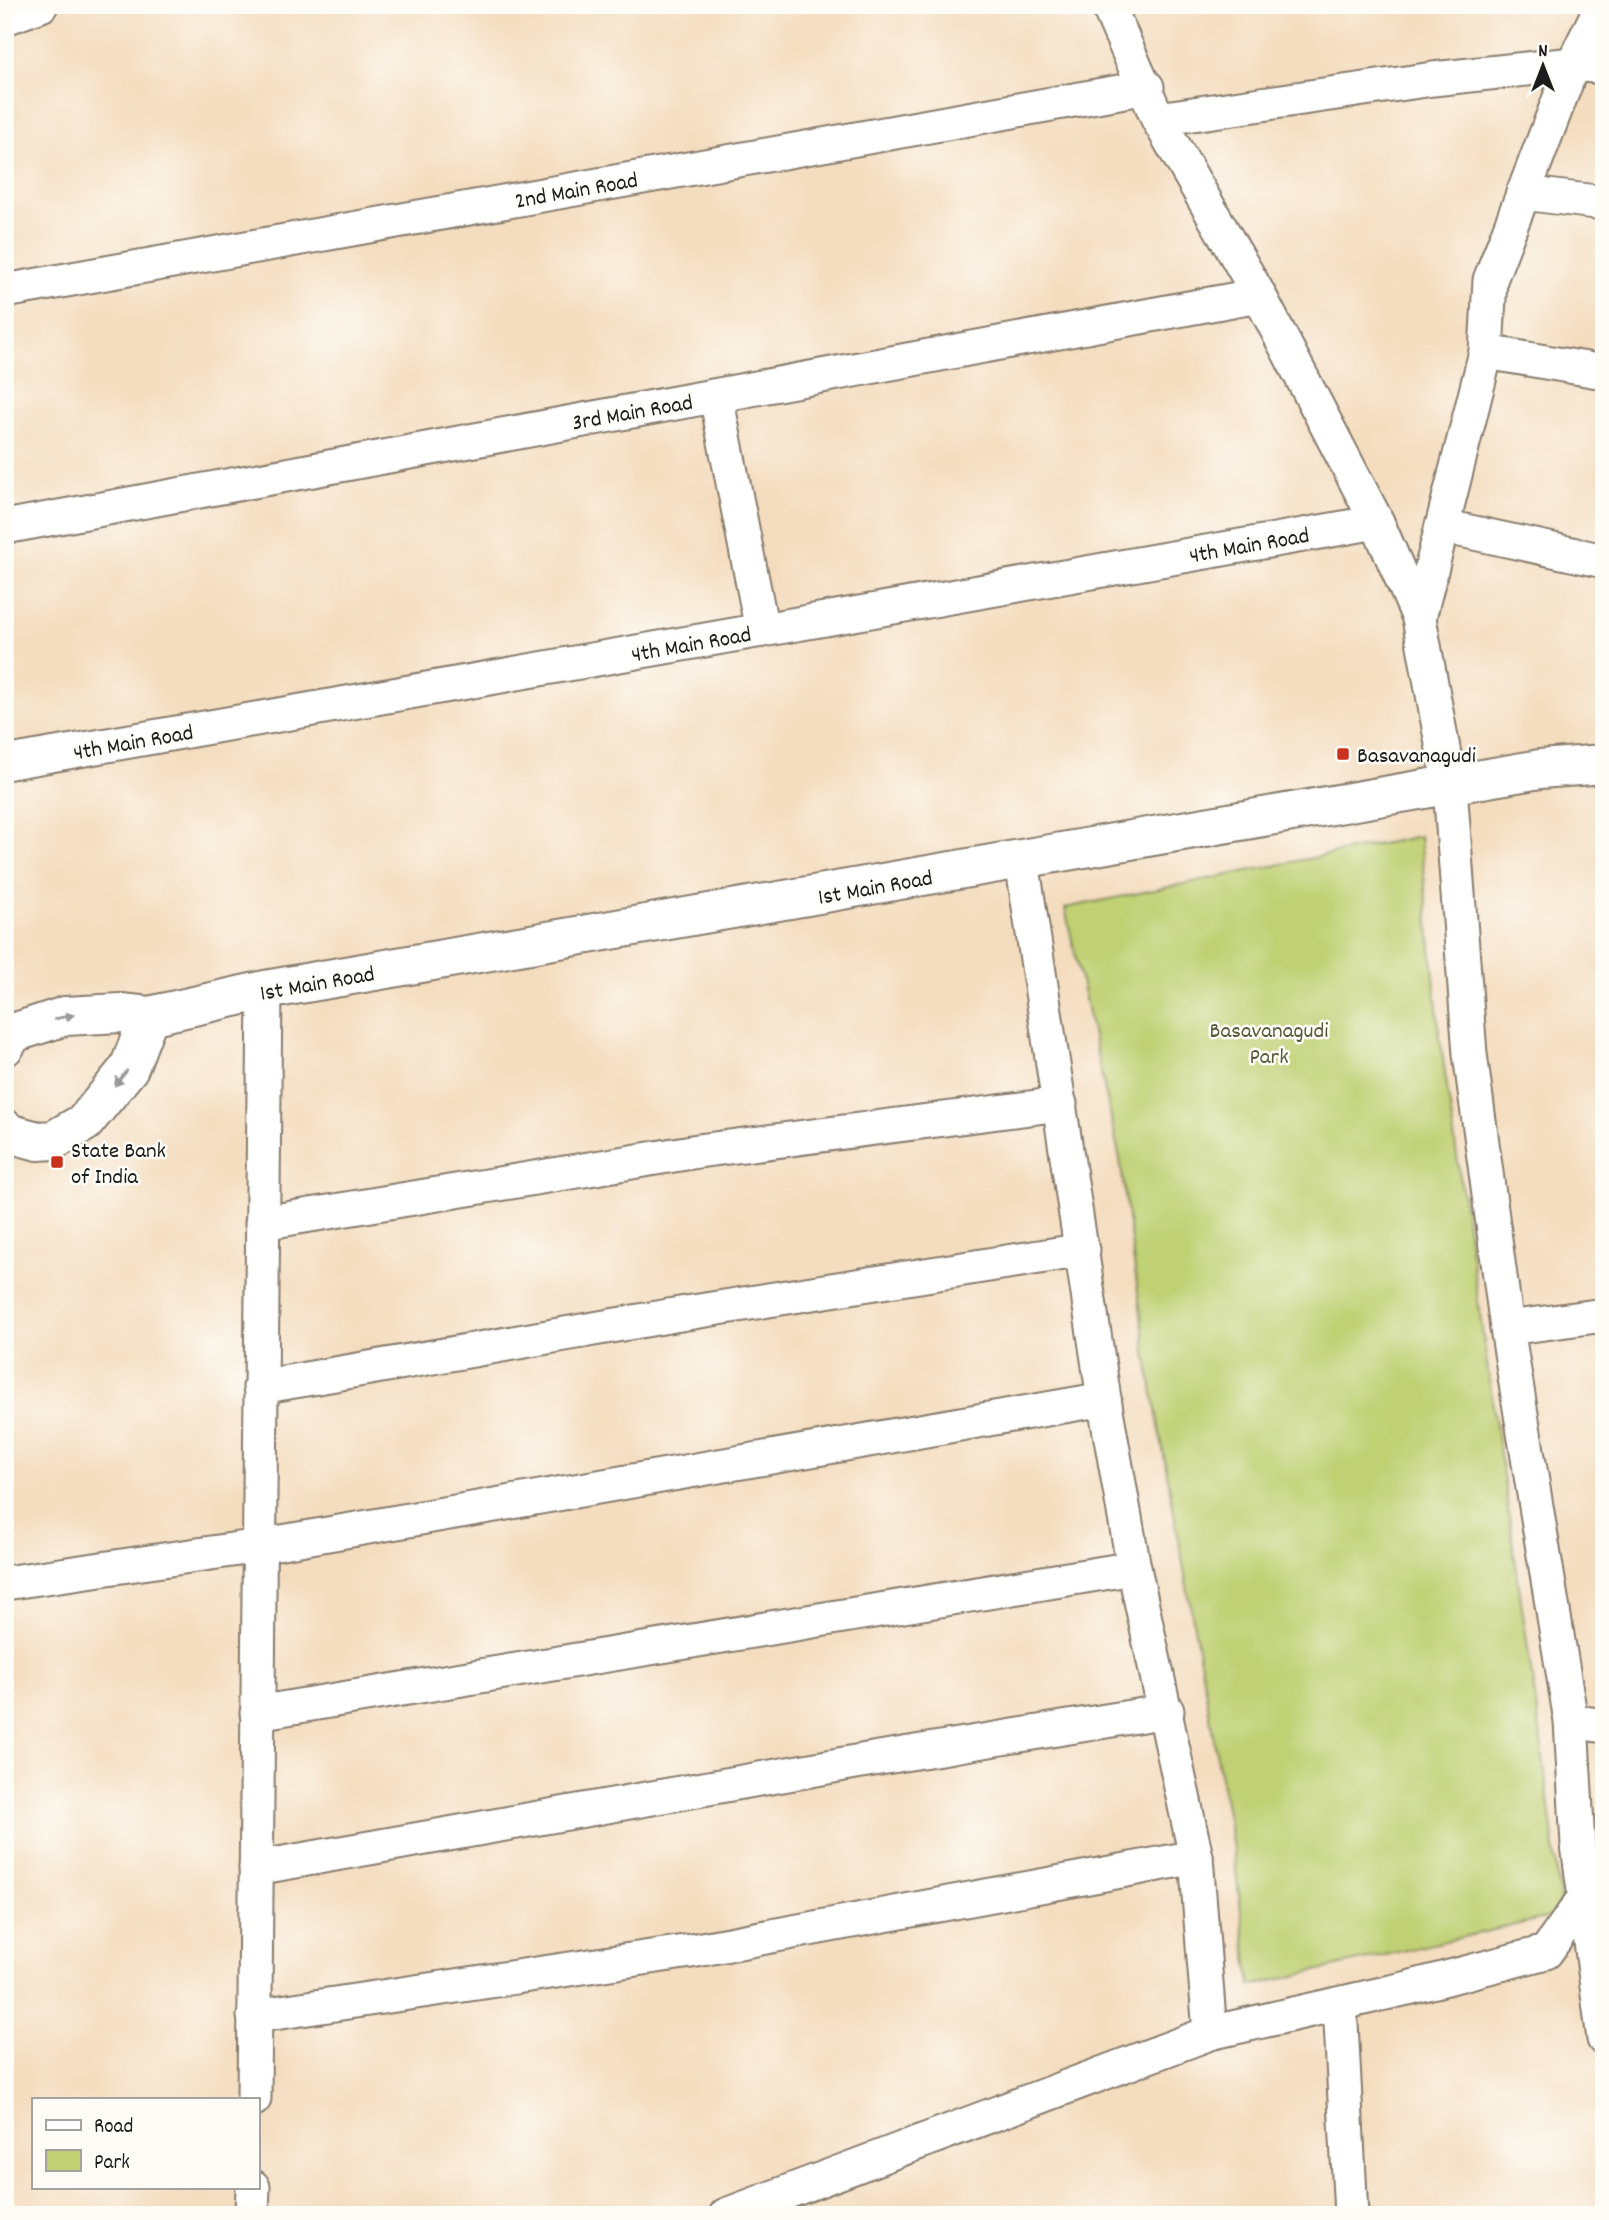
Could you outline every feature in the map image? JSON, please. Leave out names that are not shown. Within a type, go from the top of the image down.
[{"type":"street","points":[[5,18],[41,5]]},
{"type":"street","points":[[1108,5],[1147,87],[1158,119],[1259,295],[1377,522],[1419,618],[1450,787],[1470,1054],[1507,1328],[1571,1721],[1578,1845],[1604,2039]]},
{"type":"street","points":[[1419,618],[1486,352],[1490,280],[1523,193],[1588,66],[1602,5]]},
{"type":"street","points":[[1158,119],[1433,79],[1588,66]]},
{"type":"street","name":"2nd Main Road","points":[[5,291],[1147,87]]},
{"type":"street","points":[[1523,193],[1604,203]]},
{"type":"street","name":"3rd Main Road","points":[[5,527],[1259,295]]},
{"type":"street","points":[[1486,352],[1604,372]]},
{"type":"street","points":[[716,396],[762,630]]},
{"type":"street","name":"4th Main Road","points":[[5,763],[1377,522]]},
{"type":"street","points":[[1442,526],[1604,561]]},
{"type":"street","name":"1st Main Road","points":[[8,1033],[65,1016],[121,1013],[149,1016],[265,990],[1450,787],[1540,769],[1604,764]]},
{"type":"street","points":[[1022,861],[1104,1399],[1134,1568],[1167,1711],[1196,1857],[1210,2034]]},
{"type":"street","points":[[254,2098],[265,990]]},
{"type":"street","points":[[6,1135],[38,1141],[54,1140],[85,1122],[129,1068],[149,1016]]},
{"type":"street","points":[[262,1223],[698,1151],[1060,1104]]},
{"type":"street","points":[[261,1387],[660,1318],[1083,1250]]},
{"type":"street","points":[[1507,1328],[1604,1315]]},
{"type":"street","points":[[5,1583],[259,1546],[1104,1399]]},
{"type":"street","points":[[257,1713],[1134,1568]]},
{"type":"street","points":[[256,1868],[867,1760],[1167,1711]]},
{"type":"street","points":[[1571,1721],[1604,1726]]},
{"type":"street","points":[[254,2015],[691,1951],[1196,1857]]},
{"type":"street","points":[[726,2215],[1210,2034],[1546,1952],[1585,1897]]},
{"type":"street","points":[[1340,2004],[1351,2215]]},
{"type":"street","points":[[253,2188],[253,2215]]},
{"type":"green space","name":"Basavanagudi Park","points":[[1420,836],[1440,1038],[1540,1732],[1562,1914],[1251,1986],[1232,1842],[1147,1359],[1120,1159],[1065,908]]},
{"type":"place","name":"Basavanagudi","points":[[1343,754]]},
{"type":"place","name":"State Bank of India","points":[[57,1162]]}]
